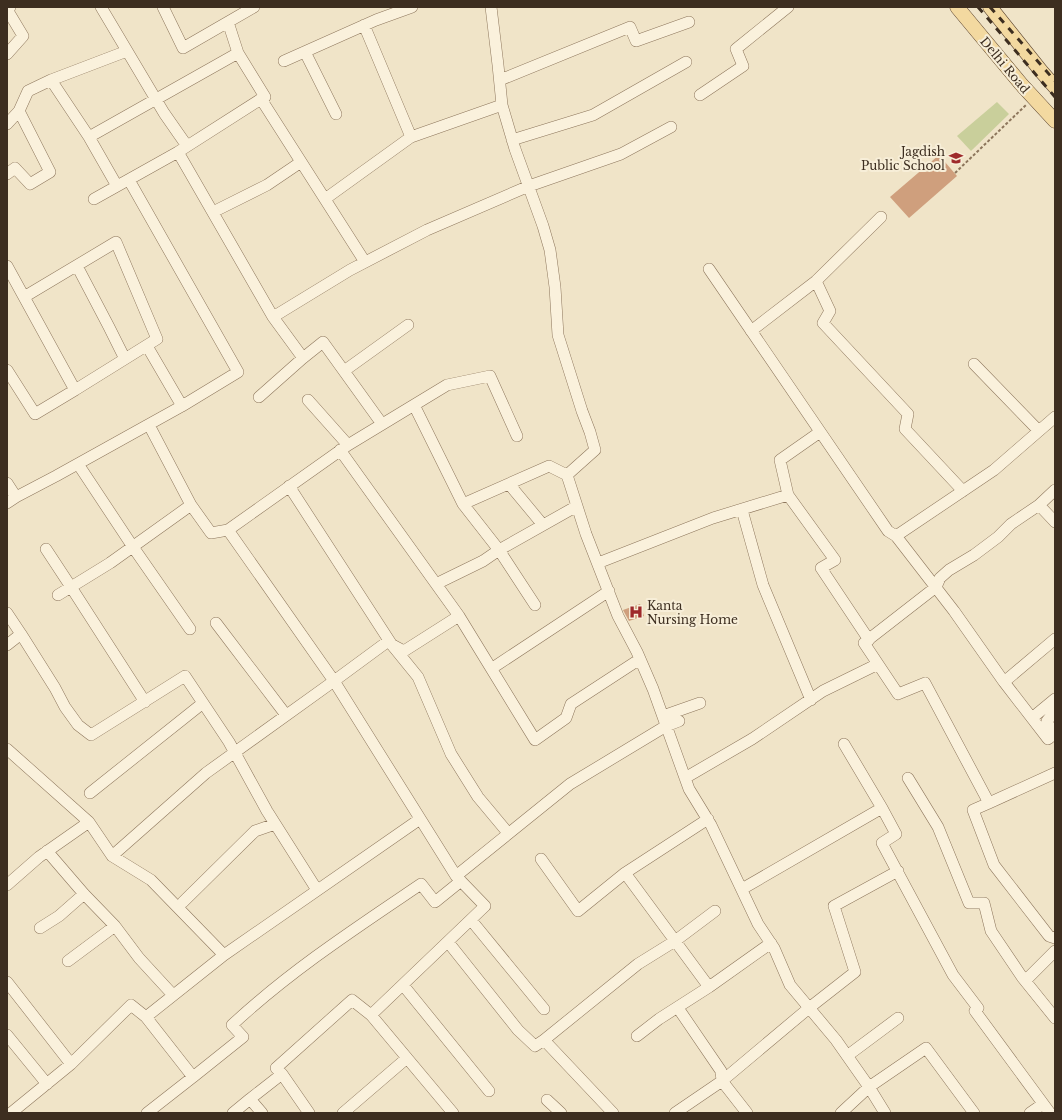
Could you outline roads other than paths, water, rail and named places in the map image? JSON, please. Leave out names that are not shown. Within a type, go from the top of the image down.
[{"type":"main road","name":"Delhi Road","points":[[957,7],[1055,121]]},
{"type":"main road","name":"Delhi Road","points":[[990,7],[1055,87]]},
{"type":"street","points":[[7,54],[22,36],[8,12],[10,7]]},
{"type":"street","points":[[101,7],[155,98],[183,149],[213,212],[273,317],[303,358]]},
{"type":"street","points":[[162,7],[183,48],[254,7]]},
{"type":"street","points":[[284,61],[364,25],[412,7]]},
{"type":"street","points":[[700,95],[743,66],[736,49],[788,7]]},
{"type":"street","points":[[492,8],[502,105],[512,140],[550,250],[555,287],[558,335],[590,432],[594,450],[567,475]]},
{"type":"street","points":[[228,22],[238,53],[265,97]]},
{"type":"street","points":[[500,80],[630,27],[636,41],[689,22]]},
{"type":"street","points":[[364,25],[411,137]]},
{"type":"street","points":[[7,124],[19,111],[28,92],[51,80],[127,51]]},
{"type":"street","points":[[305,52],[336,114]]},
{"type":"street","points":[[89,137],[155,98],[238,53]]},
{"type":"street","points":[[512,140],[593,115],[686,62]]},
{"type":"street","points":[[51,80],[89,137],[117,186]]},
{"type":"street","points":[[94,199],[183,149],[260,99],[365,262]]},
{"type":"street","points":[[325,199],[411,137],[502,105]]},
{"type":"street","points":[[7,174],[15,168],[30,184],[50,172],[19,111]]},
{"type":"street","points":[[273,317],[350,270],[427,230],[529,186],[621,154],[671,127]]},
{"type":"street","points":[[213,212],[266,185],[301,162]]},
{"type":"street","points":[[7,483],[12,500],[149,425],[238,372],[129,180]]},
{"type":"street","points":[[751,331],[816,281],[881,217]]},
{"type":"street","points":[[7,370],[35,414],[158,339],[116,242],[24,297]]},
{"type":"street","points":[[7,266],[75,390]]},
{"type":"street","points":[[76,266],[125,359]]},
{"type":"street","points":[[709,269],[888,531],[896,536],[936,587],[1004,682],[1048,739],[1053,735],[1047,721],[1055,711]]},
{"type":"street","points":[[816,281],[830,311],[823,323],[908,414],[905,429],[964,491]]},
{"type":"street","points":[[344,371],[408,325]]},
{"type":"street","points":[[259,397],[323,342],[382,424]]},
{"type":"street","points":[[147,346],[182,406]]},
{"type":"street","points":[[974,364],[1039,431]]},
{"type":"street","points":[[149,425],[191,505],[211,533],[228,530],[344,447],[447,386],[490,376],[516,436]]},
{"type":"street","points":[[308,400],[344,447],[459,616],[535,740],[566,718],[571,704],[640,659]]},
{"type":"street","points":[[414,405],[463,504],[498,550],[535,605]]},
{"type":"street","points":[[896,536],[994,470],[1055,418]]},
{"type":"street","points":[[820,432],[780,460],[788,496],[835,560],[821,568],[868,640]]},
{"type":"street","points":[[78,464],[190,629]]},
{"type":"street","points":[[463,504],[549,466],[567,475],[586,534],[618,616],[640,659],[689,789],[708,819],[758,924],[771,943],[790,985],[847,1056],[885,1113]]},
{"type":"street","points":[[509,484],[543,525]]},
{"type":"street","points":[[289,486],[392,645],[418,677],[451,754],[478,797],[508,833]]},
{"type":"street","points":[[989,803],[925,683],[898,694],[864,643],[936,587],[940,578],[949,570],[998,537],[1011,524],[1039,505],[1055,490]]},
{"type":"street","points":[[598,563],[713,518],[788,496]]},
{"type":"street","points":[[58,595],[110,563],[191,505]]},
{"type":"street","points":[[1039,505],[1055,522]]},
{"type":"street","points":[[436,584],[483,561],[498,550],[577,506]]},
{"type":"street","points":[[742,510],[764,585],[811,700]]},
{"type":"street","points":[[228,530],[334,681],[458,878],[485,906],[371,1015]]},
{"type":"street","points":[[46,549],[144,702]]},
{"type":"street","points":[[497,665],[609,591]]},
{"type":"street","points":[[7,613],[55,688],[65,707],[78,725],[91,735],[185,676],[234,753],[275,824],[317,890]]},
{"type":"street","points":[[112,856],[206,773],[387,642],[404,652],[459,616]]},
{"type":"street","points":[[216,623],[286,715]]},
{"type":"street","points":[[7,645],[21,634]]},
{"type":"street","points":[[1004,682],[1055,639]]},
{"type":"street","points":[[685,778],[752,739],[823,692],[878,664]]},
{"type":"street","points":[[1032,718],[1055,699]]},
{"type":"street","points":[[90,793],[203,703]]},
{"type":"street","points":[[147,1113],[243,1037],[232,1024],[260,999],[335,942],[421,884],[435,902],[458,878],[508,833],[570,784],[664,721],[700,703]]},
{"type":"street","points":[[664,721],[679,721]]},
{"type":"street","points":[[844,744],[896,834],[882,843],[953,976],[978,1008],[975,1011],[1047,1108],[1030,1113]]},
{"type":"street","points":[[7,749],[89,822],[112,856],[151,880],[224,955]]},
{"type":"street","points":[[1054,774],[973,810],[994,865],[1049,936],[1055,938]]},
{"type":"street","points":[[908,778],[938,827],[969,903],[984,903],[991,931],[1055,1018]]},
{"type":"street","points":[[742,889],[882,808]]},
{"type":"street","points":[[146,1017],[224,955],[420,819]]},
{"type":"street","points":[[541,859],[578,911],[625,873],[708,819]]},
{"type":"street","points":[[7,885],[47,851],[89,822]]},
{"type":"street","points":[[183,902],[255,831],[275,824]]},
{"type":"street","points":[[47,851],[84,894],[115,926],[138,958],[173,995]]},
{"type":"street","points":[[676,1113],[722,1081],[809,1008],[855,972],[834,906],[898,871]]},
{"type":"street","points":[[625,873],[709,987]]},
{"type":"street","points":[[40,928],[59,916],[84,894]]},
{"type":"street","points":[[448,942],[518,1030],[535,1046],[638,964],[675,941],[715,911]]},
{"type":"street","points":[[471,920],[544,1010]]},
{"type":"street","points":[[68,961],[115,926]]},
{"type":"street","points":[[637,1036],[659,1019],[709,987],[771,943]]},
{"type":"street","points":[[1026,980],[1055,951]]},
{"type":"street","points":[[7,982],[71,1064]]},
{"type":"street","points":[[403,985],[489,1091]]},
{"type":"street","points":[[309,1113],[282,1074],[276,1068],[352,1000],[371,1015],[449,1112]]},
{"type":"street","points":[[11,1113],[71,1064],[131,1005],[146,1017],[193,1077]]},
{"type":"street","points":[[678,1008],[721,1071],[722,1081],[747,1113]]},
{"type":"street","points":[[847,1056],[898,1018]]},
{"type":"street","points":[[7,1035],[46,1084]]},
{"type":"street","points":[[544,1040],[613,1113]]},
{"type":"street","points":[[841,1113],[869,1087],[926,1048],[974,1113]]},
{"type":"street","points":[[343,1113],[406,1058]]},
{"type":"street","points":[[233,1113],[282,1074]]},
{"type":"street","points":[[250,1099],[262,1113]]},
{"type":"street","points":[[547,1100],[561,1113]]},
{"type":"railway","points":[[978,7],[1055,97]]},
{"type":"railway","points":[[990,7],[1055,81]]},
{"type":"place","name":"Jagdish Public School","points":[[956,158]]},
{"type":"place","name":"Kanta Nursing Home","points":[[636,612]]}]
